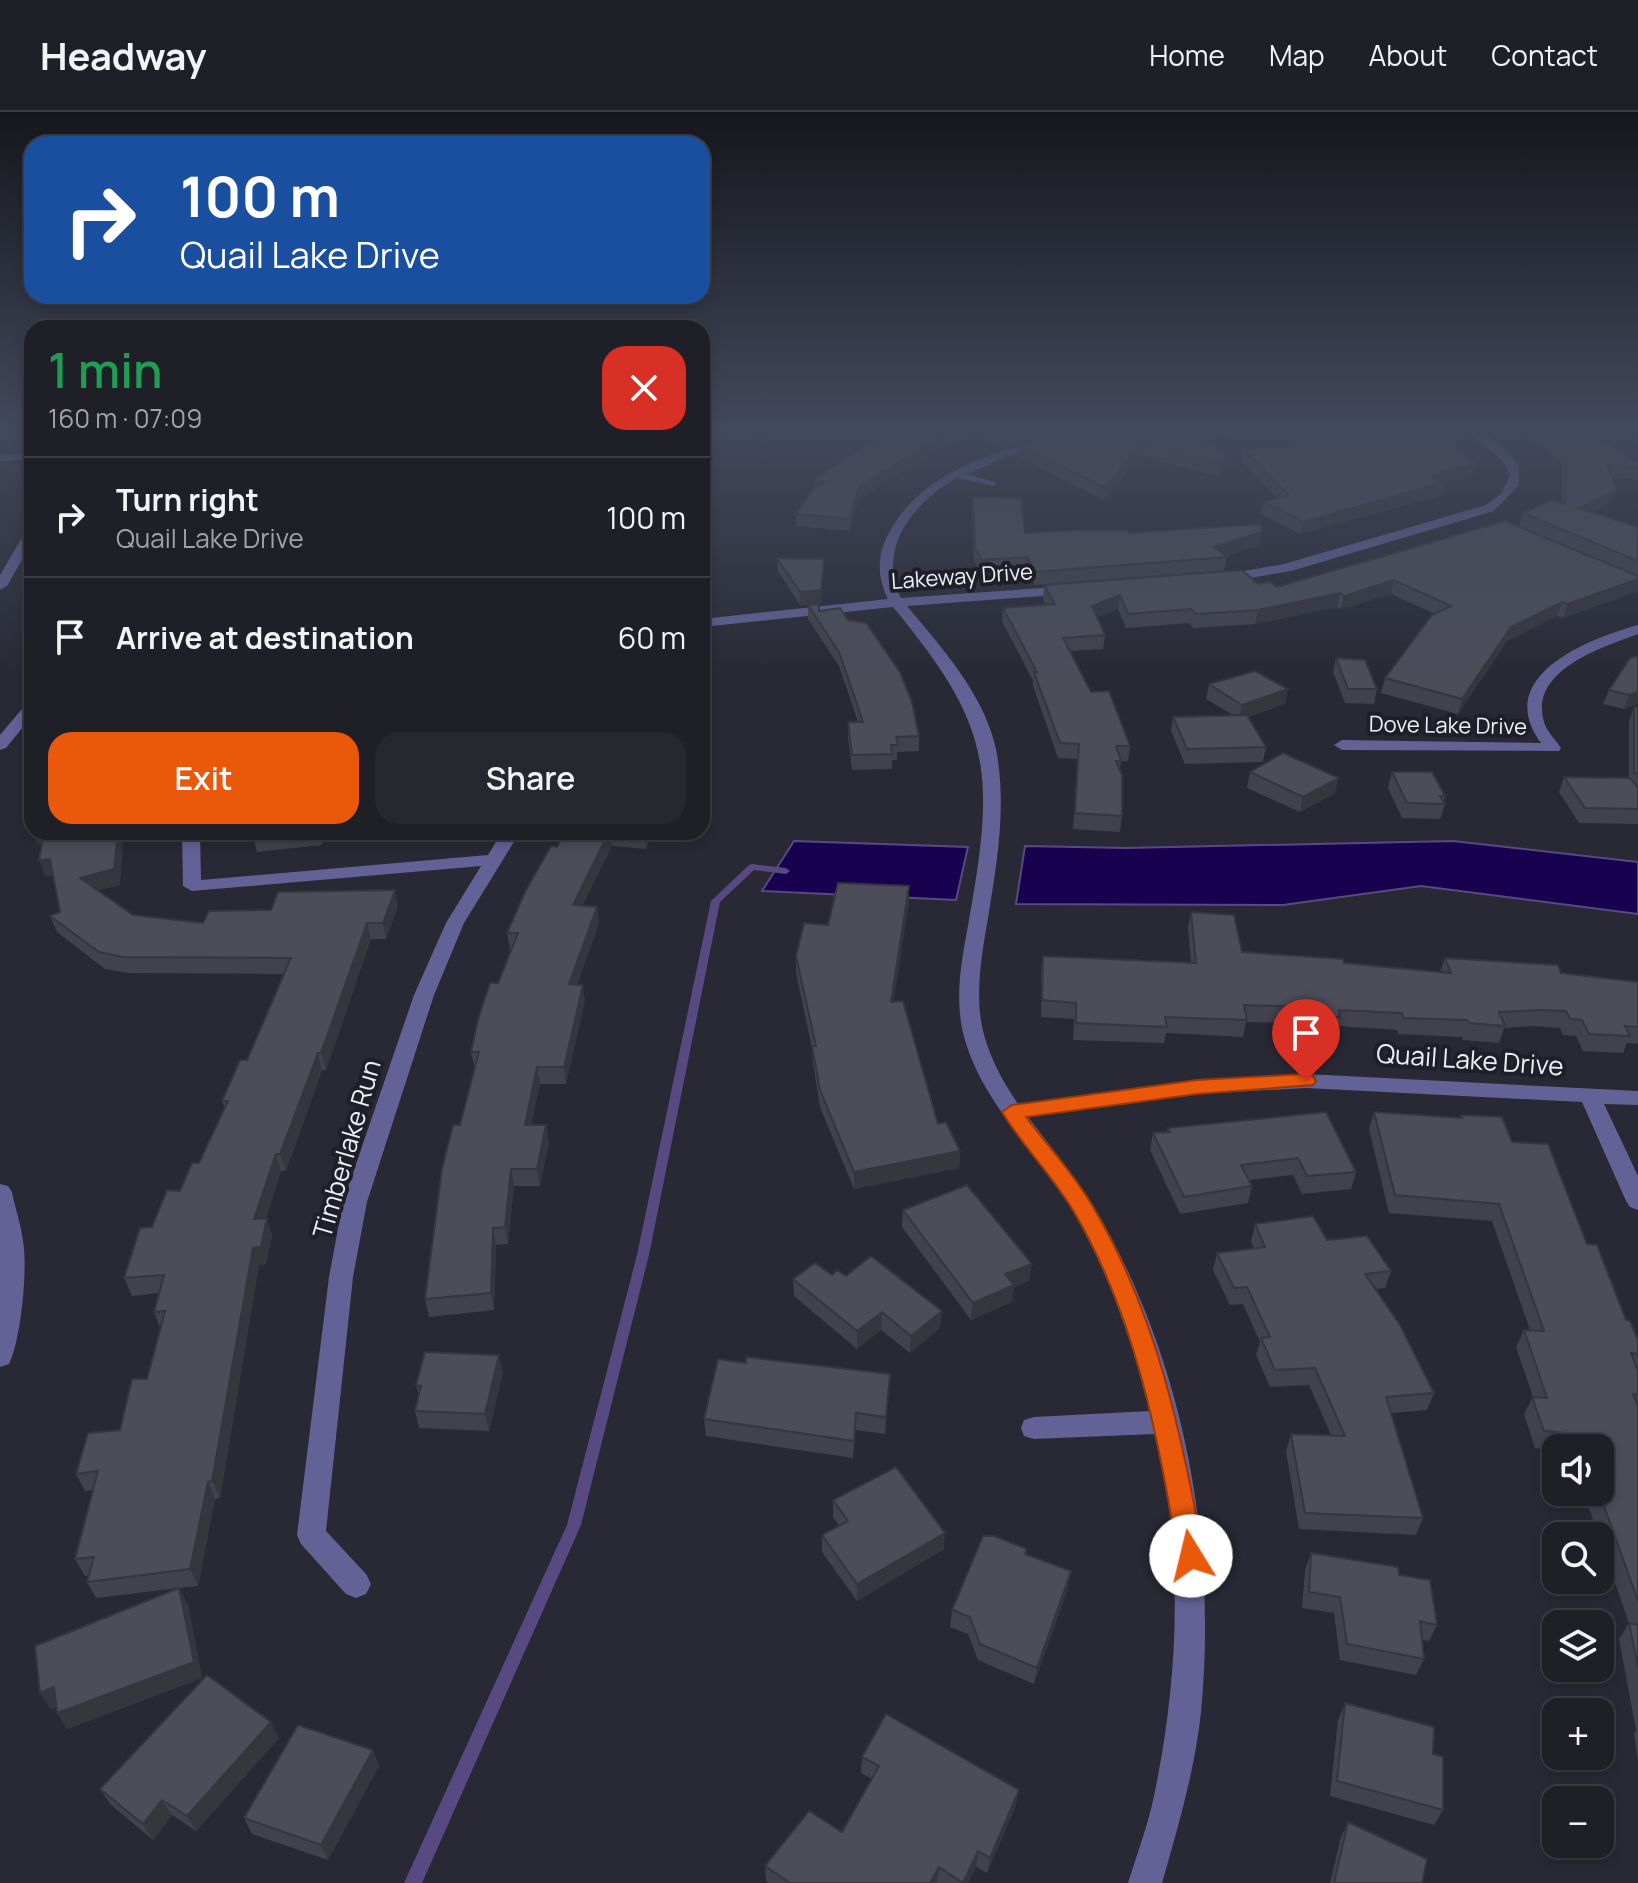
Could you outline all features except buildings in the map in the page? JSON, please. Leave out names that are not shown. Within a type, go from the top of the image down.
[{"type":"street","points":[[909,514],[895,530],[885,569],[888,588],[964,685],[986,739],[994,774],[994,824],[971,961],[969,997],[974,1037],[989,1075],[1012,1112],[1083,1208],[1132,1311],[1167,1422],[1191,1556],[1190,1645],[1178,1752],[1145,1883]]},
{"type":"street","points":[[1210,580],[1259,575],[1472,514],[1499,526]]},
{"type":"street","points":[[0,586],[24,545]]},
{"type":"street","name":"Lakeway Drive","points":[[710,622],[897,603],[1085,589]]},
{"type":"street","name":"Dove Lake Drive","points":[[1342,745],[1553,748],[1536,722],[1535,699],[1548,677],[1573,656],[1638,629]]},
{"type":"street","points":[[0,745],[24,716]]},
{"type":"street","points":[[191,840],[192,886],[491,860]]},
{"type":"street","name":"Timberlake Run","points":[[356,1584],[311,1535],[344,1262],[355,1202],[424,995],[455,923],[505,840]]},
{"type":"street","name":"Quail Lake Drive","points":[[1012,1112],[1197,1087],[1306,1081],[1638,1098]]},
{"type":"street","points":[[1590,1096],[1638,1201]]},
{"type":"street","points":[[0,1192],[12,1243],[8,1320],[0,1357]]},
{"type":"street","points":[[1034,1428],[1167,1422]]},
{"type":"shaded area","points":[[794,841],[968,847],[956,900],[762,891]]},
{"type":"shaded area","points":[[1453,841],[1638,862],[1638,914],[1421,886],[1283,905],[1016,904],[1025,846],[1126,848]]},
{"type":"waterway","points":[[413,1883],[574,1525],[643,1255],[716,901],[752,867],[786,871]]},
{"type":"route","points":[[1191,1556],[1176,1459],[1158,1387],[1132,1311],[1083,1208],[1012,1112],[1197,1087],[1306,1081]]}]
